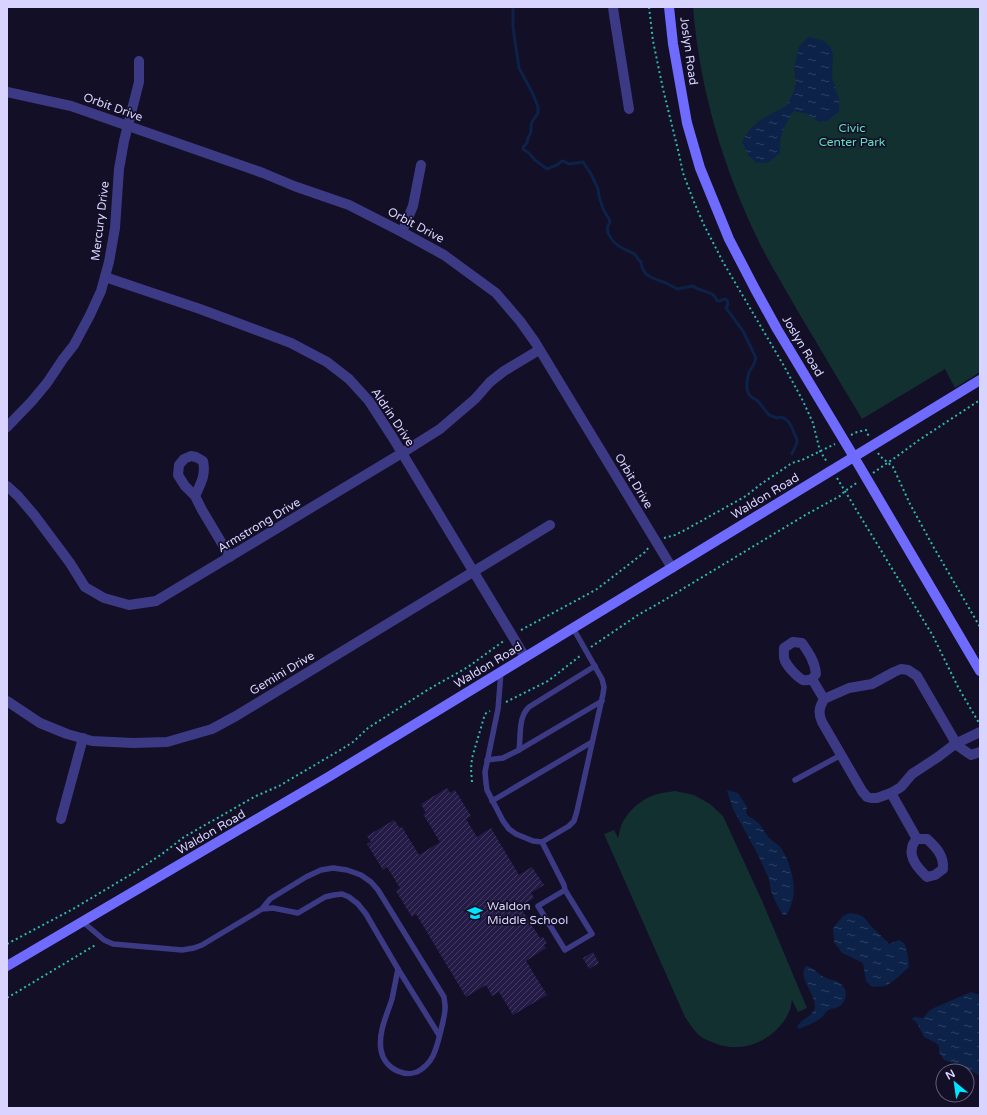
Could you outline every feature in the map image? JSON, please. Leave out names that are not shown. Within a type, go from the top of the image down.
[{"type":"street","points":[[614,7],[629,109]]},
{"type":"street","name":"Joslyn Road","points":[[670,7],[673,44],[687,123],[700,168],[726,232],[777,329],[980,671]]},
{"type":"street","name":"Mercury Drive","points":[[7,427],[47,383],[74,345],[101,291],[109,262],[114,228],[119,169],[139,82],[139,61]]},
{"type":"street","name":"Orbit Drive","points":[[7,92],[64,104],[264,173],[294,186],[349,205],[444,255],[496,293],[520,321],[672,568]]},
{"type":"street","points":[[402,232],[413,206],[421,165]]},
{"type":"street","name":"Aldrin Drive","points":[[105,277],[200,309],[291,343],[327,362],[349,379],[369,401],[393,438],[526,657]]},
{"type":"street","name":"Armstrong Drive","points":[[7,486],[18,496],[34,516],[70,563],[85,587],[104,598],[128,605],[156,601],[230,558],[440,429],[475,400],[490,382],[504,371],[539,350]]},
{"type":"street","name":"Waldon Road","points":[[7,966],[323,780],[980,380]]},
{"type":"street","points":[[195,496],[230,558]]},
{"type":"street","name":"Gemini Drive","points":[[7,701],[40,723],[68,734],[92,741],[133,743],[167,742],[212,729],[236,716],[550,525]]},
{"type":"street","points":[[980,732],[954,744],[938,757],[912,774],[901,786],[891,793],[877,798],[868,797],[864,795],[822,722],[819,716],[820,706],[824,699],[848,688],[872,684],[901,669],[908,670],[917,676],[953,738],[954,744],[971,755],[980,752]]},
{"type":"street","points":[[812,679],[824,699]]},
{"type":"street","points":[[61,819],[83,738]]},
{"type":"street","points":[[891,793],[917,839]]},
{"type":"lane","points":[[501,672],[498,707],[487,760],[487,790],[492,802],[509,829],[532,841],[542,842],[569,826],[574,821],[602,701],[604,687],[602,679],[573,628]]},
{"type":"lane","points":[[519,750],[522,717],[525,711],[529,707],[595,666]]},
{"type":"lane","points":[[487,760],[503,758],[519,750],[602,701]]},
{"type":"lane","points":[[492,802],[592,742]]},
{"type":"lane","points":[[795,780],[841,755]]},
{"type":"lane","points":[[542,842],[564,885],[565,890],[592,934],[565,950],[538,906],[565,890]]},
{"type":"lane","points":[[82,922],[104,940],[113,944],[182,950],[194,948],[202,945],[262,909],[270,899],[306,877],[321,870],[333,868],[347,870],[361,875],[371,882],[378,890],[444,996],[446,1006],[436,1051],[423,1069],[415,1072],[407,1073],[398,1071],[389,1066],[384,1059],[381,1050],[380,1039],[382,1027],[392,998],[398,969]]},
{"type":"lane","points":[[262,909],[273,908],[298,913],[325,898],[334,895],[342,894],[349,897],[358,904],[366,914],[439,1036]]},
{"type":"path","points":[[472,782],[472,758],[485,714],[548,681],[586,651],[638,615],[807,514],[840,496],[919,440],[980,400]]},
{"type":"path","points":[[832,470],[933,636],[958,687],[980,724]]},
{"type":"path","points":[[7,998],[104,940]]},
{"type":"green space","name":"Civic Center Park","points":[[693,7],[980,7],[980,372],[955,388],[945,369],[862,419],[797,310],[760,244],[735,187],[715,128],[701,69]]},
{"type":"green space","points":[[675,791],[694,795],[710,804],[723,816],[763,903],[807,1008],[798,1012],[792,1000],[791,1008],[784,1022],[768,1037],[759,1042],[738,1047],[727,1047],[704,1039],[688,1022],[604,834],[614,830],[618,838],[624,820],[638,804],[649,797]]},
{"type":"water","points":[[809,37],[824,41],[830,46],[833,55],[832,77],[839,99],[839,112],[827,121],[819,122],[807,114],[794,111],[787,121],[783,131],[780,142],[780,153],[769,162],[757,163],[748,155],[742,142],[749,130],[760,120],[786,106],[794,92],[796,82],[794,68],[799,46]]},
{"type":"water","points":[[727,790],[738,793],[747,807],[746,812],[748,816],[758,823],[769,838],[781,848],[789,864],[792,873],[794,890],[793,899],[786,915],[783,915],[776,903],[771,891],[769,879],[733,809]]},
{"type":"water","points":[[849,913],[865,918],[889,944],[899,940],[905,944],[909,967],[886,986],[872,987],[866,981],[863,963],[842,953],[834,942],[833,928],[843,916]]},
{"type":"water","points":[[806,966],[823,977],[837,981],[841,984],[845,990],[846,996],[844,1002],[839,1006],[826,1012],[818,1020],[799,1029],[797,1027],[799,1024],[812,1013],[815,1005],[804,977]]},
{"type":"water","points":[[971,992],[980,995],[980,1075],[975,1073],[975,1063],[952,1063],[944,1060],[939,1052],[939,1046],[924,1037],[917,1023],[912,1019],[916,1017],[923,1018],[930,1010]]},
{"type":"building","name":"Waldon Middle School","points":[[447,788],[450,793],[455,790],[471,816],[466,819],[477,837],[491,828],[519,875],[532,867],[544,885],[531,893],[534,898],[520,907],[540,938],[543,937],[547,943],[544,945],[546,948],[526,961],[547,995],[513,1015],[499,992],[492,996],[486,985],[466,997],[416,914],[412,917],[396,891],[400,888],[387,867],[383,870],[367,844],[371,842],[367,836],[394,820],[400,828],[402,827],[419,855],[440,842],[423,814],[426,813],[421,804]]},
{"type":"building","points":[[593,952],[599,963],[589,969],[583,958]]},
{"type":"waterway","points":[[513,7],[513,27],[519,68],[538,107],[538,113],[532,122],[531,132],[527,143],[523,147],[524,150],[547,169],[562,161],[569,164],[583,162],[598,189],[603,209],[610,222],[608,230],[611,238],[620,247],[633,253],[641,262],[644,271],[650,277],[677,289],[693,286],[710,293],[717,301],[724,299],[727,300],[728,304],[726,308],[743,331],[756,358],[749,372],[747,390],[750,396],[758,401],[769,415],[777,418],[784,418],[790,423],[797,439],[797,444],[792,454]]},
{"type":"place","name":"Waldon Middle School","points":[[475,913]]}]
